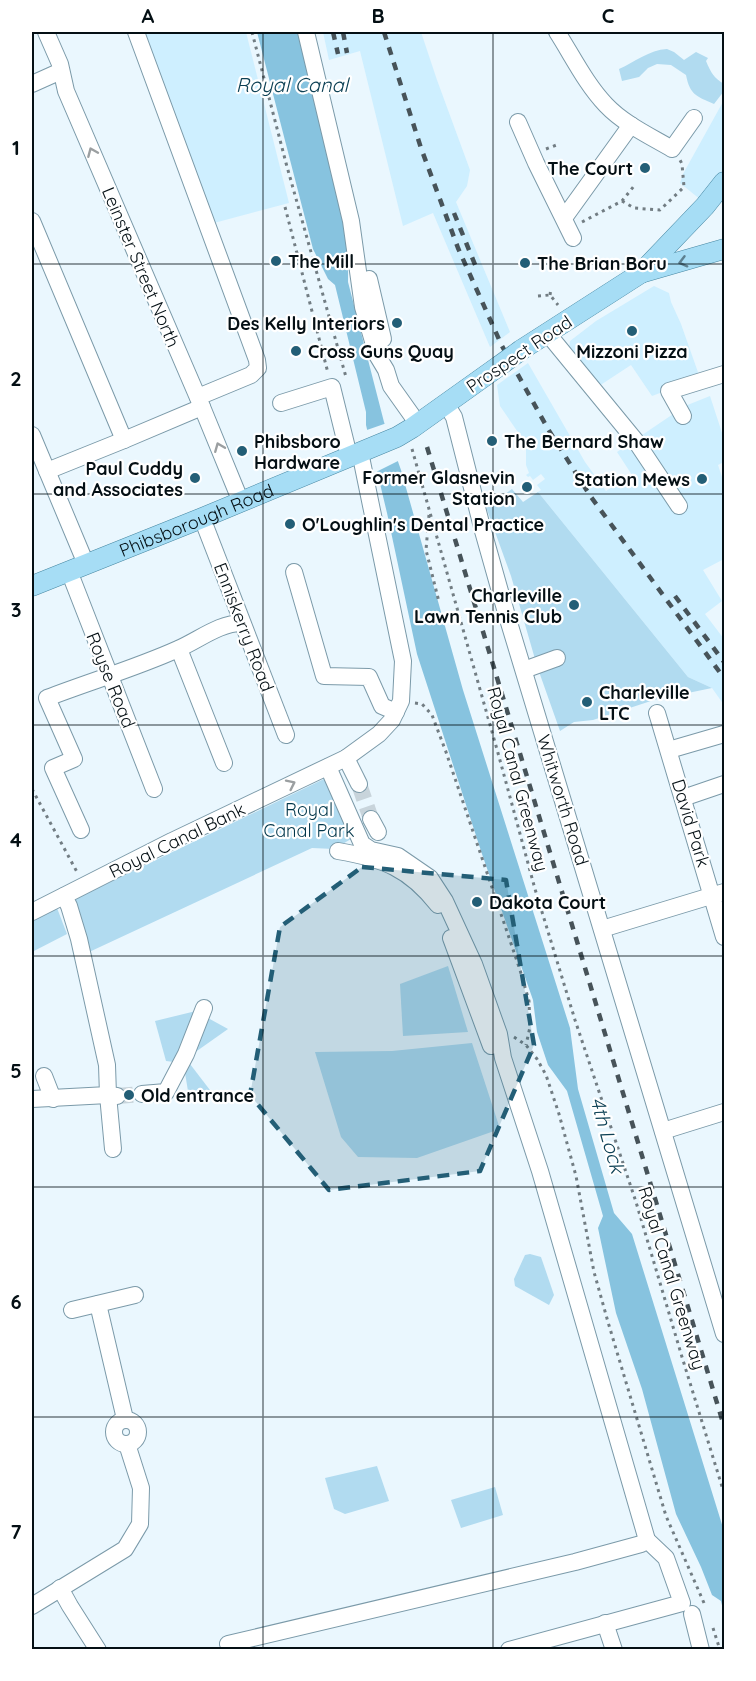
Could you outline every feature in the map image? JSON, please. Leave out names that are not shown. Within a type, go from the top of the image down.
[{"type":"main road","name":"Prospect Road","points":[[404,443],[418,424],[521,350],[641,273],[724,184]]},
{"type":"main road","name":"Prospect Road","points":[[641,273],[724,249]]},
{"type":"main road","name":"Phibsborough Road","points":[[32,586],[355,454],[404,443]]},
{"type":"street","name":"Leinster Street North","points":[[46,32],[60,64],[71,102],[241,502]]},
{"type":"street","points":[[46,471],[124,440],[251,375],[258,368],[136,32]]},
{"type":"street","points":[[306,32],[351,221],[363,307],[377,355],[386,370],[391,386],[418,424]]},
{"type":"street","points":[[557,32],[589,84],[608,107],[631,125],[672,149],[694,118]]},
{"type":"street","points":[[32,84],[61,71]]},
{"type":"street","points":[[518,122],[568,228]]},
{"type":"street","points":[[568,228],[631,125]]},
{"type":"street","points":[[32,221],[124,440]]},
{"type":"street","points":[[369,279],[386,356],[386,370]]},
{"type":"street","points":[[548,334],[635,440],[680,506]]},
{"type":"street","points":[[683,416],[669,391],[724,374]]},
{"type":"street","points":[[281,403],[332,387],[355,454],[403,661],[398,706],[382,705],[369,677],[324,676],[294,573]]},
{"type":"street","name":"Whitworth Road","points":[[446,404],[454,417],[483,531],[524,670],[724,1330]]},
{"type":"street","name":"Royse Road","points":[[32,435],[77,568],[108,675],[154,789]]},
{"type":"street","name":"Enniskerry Road","points":[[202,518],[286,735]]},
{"type":"street","points":[[81,830],[53,768],[74,759],[47,698],[179,649],[205,634],[232,623],[242,623]]},
{"type":"street","points":[[179,649],[224,763]]},
{"type":"street","points":[[524,670],[557,658]]},
{"type":"street","name":"Royal Canal Bank","points":[[32,912],[172,841],[346,758],[379,734],[392,720],[398,706]]},
{"type":"street","name":"David Park","points":[[657,713],[683,798],[718,894],[724,937]]},
{"type":"street","points":[[669,750],[724,734]]},
{"type":"street","points":[[346,758],[358,784]]},
{"type":"street","points":[[328,767],[362,844],[371,850],[398,856],[430,878],[445,901],[474,964],[499,1034],[503,1058],[535,1173],[647,1540],[666,1558],[693,1607],[701,1650]]},
{"type":"street","points":[[683,798],[724,784]]},
{"type":"street","points":[[338,851],[395,866],[408,874],[434,900],[451,937],[495,1056],[503,1058]]},
{"type":"street","points":[[602,929],[718,894]]},
{"type":"street","points":[[64,896],[79,939],[107,1065],[112,1095],[113,1149]]},
{"type":"street","points":[[142,1094],[166,1092],[186,1054],[204,1008]]},
{"type":"street","points":[[44,1076],[53,1099]]},
{"type":"street","points":[[32,1099],[112,1095]]},
{"type":"street","points":[[663,1131],[724,1112]]},
{"type":"street","points":[[72,1310],[135,1295]]},
{"type":"street","points":[[32,1606],[125,1550],[140,1524],[141,1488],[127,1444],[135,1441],[139,1431],[132,1421],[125,1419],[98,1304]]},
{"type":"street","points":[[228,1644],[575,1562],[641,1544],[647,1540]]},
{"type":"street","points":[[60,1588],[98,1650]]},
{"type":"street","points":[[509,1650],[605,1623],[693,1607]]},
{"type":"street","points":[[605,1623],[614,1650]]},
{"type":"path","points":[[252,32],[348,386]]},
{"type":"path","points":[[622,201],[634,208],[660,210],[684,187],[682,164],[672,149]]},
{"type":"path","points":[[568,228],[622,201],[634,186]]},
{"type":"path","points":[[285,207],[327,369]]},
{"type":"path","points":[[551,288],[550,295],[558,305]]},
{"type":"path","points":[[538,296],[550,295]]},
{"type":"path","name":"Royal Canal Greenway","points":[[404,443],[430,514],[534,889],[636,1202],[724,1493]]},
{"type":"path","points":[[430,514],[426,550],[439,602]]},
{"type":"path","points":[[398,706],[422,704],[432,715],[529,1001],[530,1027],[526,1045],[546,1075],[559,1114],[576,1176],[594,1272],[693,1607]]},
{"type":"path","points":[[32,789],[79,876]]},
{"type":"path","points":[[712,1624],[720,1650]]},
{"type":"highlighted area","points":[[362,867],[506,880],[534,1045],[480,1171],[329,1190],[250,1095],[280,927]]},
{"type":"shaded area","points":[[145,32],[246,32],[289,203],[214,223]]},
{"type":"shaded area","points":[[323,32],[421,32],[470,170],[467,186],[456,202],[510,332],[490,347],[433,213],[403,226],[360,51],[329,60]]},
{"type":"shaded area","points":[[724,100],[724,169],[701,200],[680,183]]},
{"type":"shaded area","points":[[654,286],[669,293],[700,378],[652,396],[631,365],[599,386],[569,348],[570,341],[596,321]]},
{"type":"shaded area","points":[[528,363],[585,462],[606,491],[632,475],[617,452],[685,406],[710,396],[724,439],[724,462],[718,465],[724,483],[724,559],[703,570],[722,601],[705,614],[724,639],[724,705],[712,688],[688,677],[538,492],[541,490],[537,485],[545,479],[541,474],[533,480],[526,475],[529,473],[526,465],[526,444],[500,406],[497,385]]},
{"type":"green space","points":[[667,49],[684,60],[696,52],[708,58],[706,61],[711,72],[724,84],[724,91],[714,104],[695,94],[686,75],[671,65],[657,64],[648,68],[639,77],[622,81],[619,69],[648,54]]},
{"type":"green space","name":"Charleville Lawn Tennis Club","points":[[512,489],[523,502],[538,492],[688,677],[712,688],[654,700],[593,720],[574,722],[560,731],[537,666],[511,576],[486,507]]},
{"type":"green space","name":"Royal Canal Park","points":[[326,778],[351,839],[334,849],[312,848],[87,953],[75,899]]},
{"type":"green space","points":[[57,908],[67,934],[32,952],[32,920]]},
{"type":"green space","points":[[448,966],[468,1032],[403,1036],[400,984]]},
{"type":"green space","points":[[196,1011],[174,1062],[166,1061],[155,1021]]},
{"type":"green space","points":[[208,1018],[228,1029],[194,1053]]},
{"type":"green space","points":[[472,1043],[500,1129],[417,1158],[358,1157],[341,1137],[315,1052],[392,1051]]},
{"type":"green space","points":[[190,1064],[213,1094],[193,1097],[188,1091],[185,1073]]},
{"type":"green space","points":[[525,1255],[541,1257],[554,1295],[549,1305],[515,1286],[514,1279]]},
{"type":"green space","points":[[377,1466],[389,1501],[345,1514],[334,1509],[325,1478]]},
{"type":"green space","points":[[495,1487],[503,1515],[461,1528],[451,1500]]},
{"type":"water","name":"Royal Canal","points":[[257,32],[301,32],[348,232],[348,282],[384,422],[401,470],[463,690],[570,1028],[578,1089],[614,1213],[632,1234],[724,1531],[724,1614],[721,1601],[712,1595],[676,1514],[642,1389],[616,1313],[598,1228],[603,1216],[567,1091],[548,1065],[537,1032],[533,1000],[482,854],[417,654],[366,425],[366,412],[335,285],[328,279],[313,249]]},
{"type":"pier","points":[[387,423],[400,460],[374,473],[364,431]]},
{"type":"tunnel","points":[[359,784],[371,819]]},
{"type":"tunnel","points":[[117,1096],[142,1094]]},
{"type":"railway","points":[[333,32],[338,54]]},
{"type":"railway","points":[[343,32],[347,53]]},
{"type":"railway","points":[[384,32],[421,148],[458,248],[502,346],[548,429],[591,497],[724,678]]},
{"type":"railway","points":[[454,213],[478,272]]},
{"type":"railway","points":[[427,447],[724,1426]]},
{"type":"railway","points":[[675,596],[724,662]]},
{"type":"place","name":"The Court","points":[[645,168]]},
{"type":"place","name":"The Mill","points":[[276,261]]},
{"type":"place","name":"The Brian Boru","points":[[525,263]]},
{"type":"place","name":"Des Kelly Interiors","points":[[397,323]]},
{"type":"place","name":"Mizzoni Pizza","points":[[632,331]]},
{"type":"place","name":"Cross Guns Quay","points":[[296,351]]},
{"type":"place","name":"The Bernard Shaw","points":[[492,441]]},
{"type":"place","name":"Phibsboro Hardware","points":[[242,451]]},
{"type":"place","name":"Paul Cuddy and Associates","points":[[195,478]]},
{"type":"place","name":"Station Mews","points":[[702,479]]},
{"type":"place","name":"Former Glasnevin Station","points":[[527,487]]},
{"type":"place","name":"O'Loughlin's Dental Practice","points":[[290,524]]},
{"type":"place","name":"Charleville Lawn Tennis Club","points":[[574,605]]},
{"type":"place","name":"Charleville LTC","points":[[587,702]]},
{"type":"place","name":"Dakota Court","points":[[477,902]]},
{"type":"place","name":"Old entrance","points":[[129,1095]]},
{"type":"water label","name":"4th Lock","points":[[608,1135]]}]
